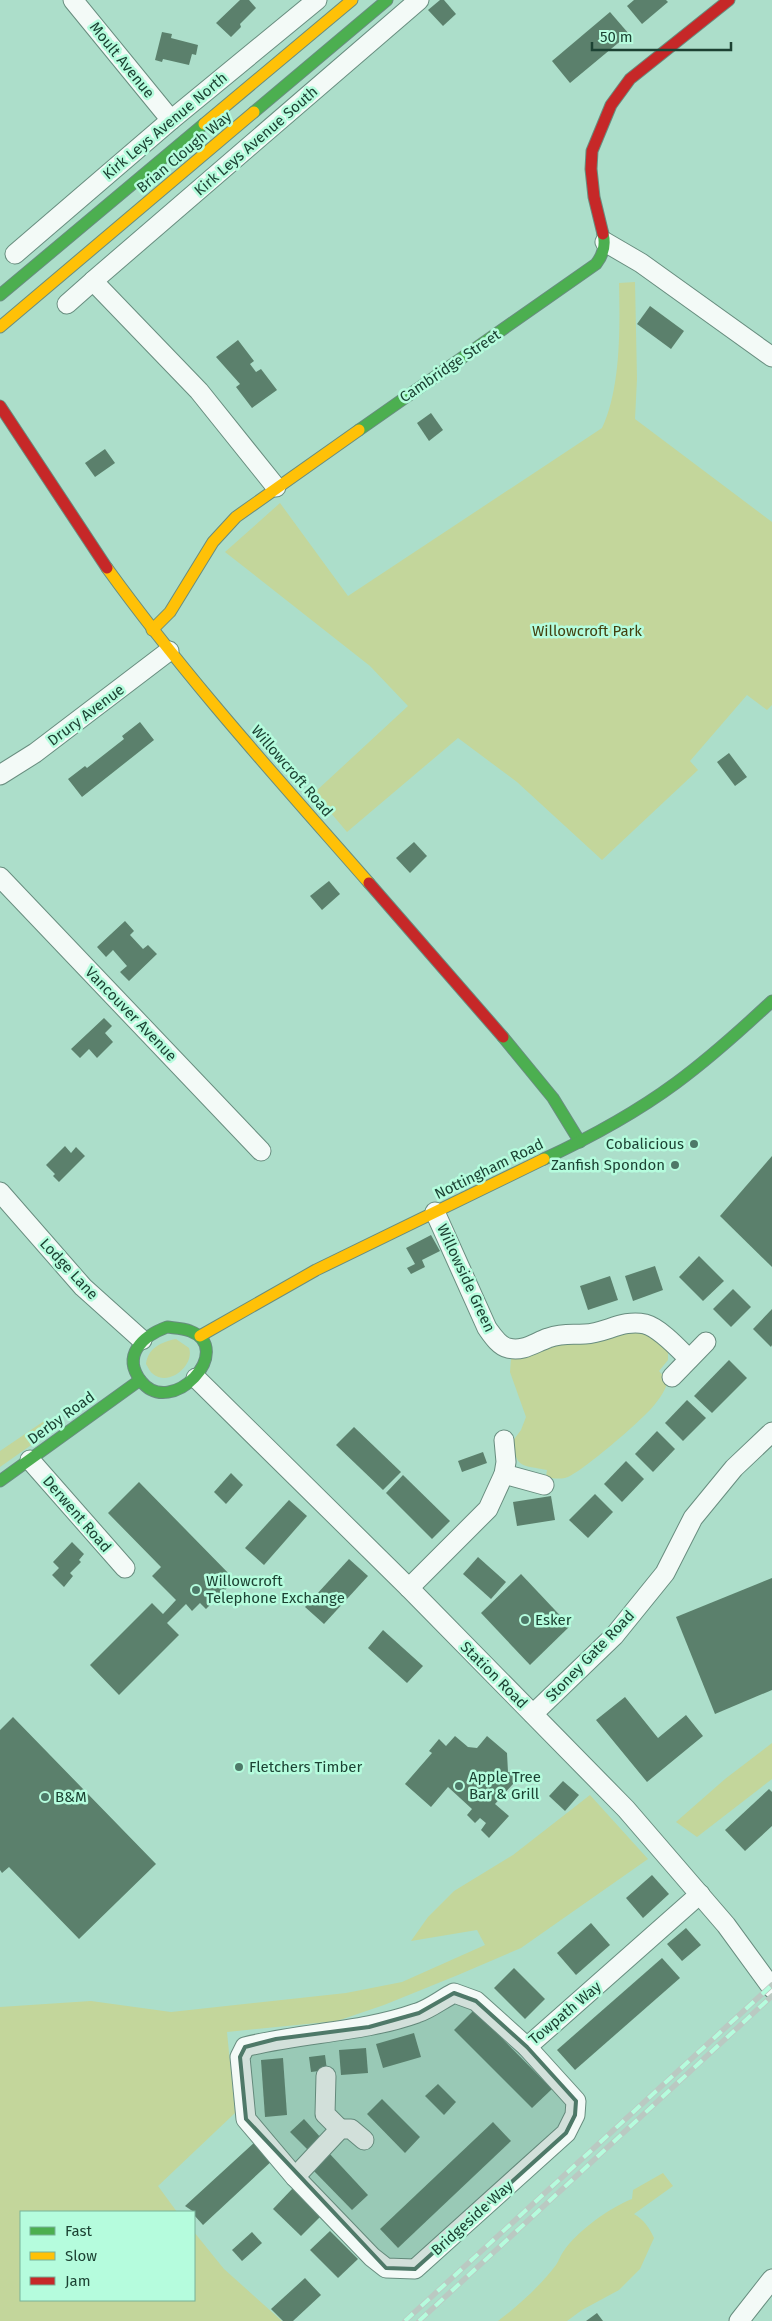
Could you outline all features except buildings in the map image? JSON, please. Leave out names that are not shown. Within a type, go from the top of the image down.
[{"type":"main road","name":"Brian Clough Way","points":[[4,291],[352,0]]},
{"type":"main road","name":"Brian Clough Way","points":[[0,327],[387,0]]},
{"type":"main road","points":[[606,242],[594,197],[591,169],[594,145],[611,105],[630,79],[730,0]]},
{"type":"main road","name":"Cambridge Street","points":[[152,630],[170,612],[204,555],[224,528],[276,487],[596,264],[601,257],[606,242]]},
{"type":"main road","name":"Willowcroft Road","points":[[0,406],[106,566],[152,630],[518,1055],[553,1098],[580,1142]]},
{"type":"main road","name":"Nottingham Road","points":[[200,1336],[316,1270],[580,1142],[675,1084],[720,1049],[772,1001]]},
{"type":"main road","points":[[167,1327],[181,1327],[200,1336],[206,1345],[207,1355],[205,1364],[196,1378],[182,1388],[169,1391],[155,1391],[147,1387],[136,1374],[134,1360],[142,1340],[167,1327]]},
{"type":"main road","name":"Derby Road","points":[[0,1481],[140,1380]]},
{"type":"street","name":"Moult Avenue","points":[[73,0],[171,120]]},
{"type":"street","name":"Kirk Leys Avenue North","points":[[15,254],[171,120],[317,0]]},
{"type":"street","name":"Kirk Leys Avenue South","points":[[66,304],[418,0]]},
{"type":"street","points":[[606,242],[641,263],[772,357]]},
{"type":"street","points":[[93,281],[199,391],[276,487]]},
{"type":"street","name":"Drury Avenue","points":[[0,775],[34,753],[169,650]]},
{"type":"street","name":"Vancouver Avenue","points":[[0,878],[261,1151]]},
{"type":"street","name":"Lodge Lane","points":[[0,1192],[83,1287],[142,1340]]},
{"type":"street","name":"Willowside Green","points":[[435,1212],[487,1328],[495,1339],[506,1348],[520,1350],[547,1338],[570,1333],[586,1334],[629,1322],[646,1325],[672,1342],[690,1359]]},
{"type":"street","points":[[672,1377],[706,1342]]},
{"type":"street","name":"Station Road","points":[[196,1378],[409,1588],[626,1809],[749,1954],[772,1988]]},
{"type":"street","name":"Stoney Gate Road","points":[[533,1714],[614,1636],[665,1573],[693,1518],[734,1468],[772,1432]]},
{"type":"street","points":[[409,1588],[488,1509],[504,1474],[506,1462],[504,1440]]},
{"type":"street","name":"Derwent Road","points":[[30,1460],[125,1568]]},
{"type":"street","points":[[504,1474],[544,1485]]},
{"type":"street","name":"Towpath Way","points":[[245,2048],[276,2039],[369,2027],[419,2013],[454,1993],[476,2001],[527,2047],[700,1894]]},
{"type":"street","name":"Bridgeside Way","points":[[245,2048],[240,2057],[246,2120],[295,2177],[372,2258],[386,2268],[415,2269],[566,2133],[575,2115],[576,2102],[527,2047]]},
{"type":"street","points":[[326,2076],[325,2114],[340,2129],[351,2129],[364,2140]]},
{"type":"street","points":[[295,2177],[340,2129]]},
{"type":"street","points":[[739,2321],[772,2279]]},
{"type":"highlighted area","points":[[454,1993],[476,2001],[527,2047],[576,2101],[575,2115],[566,2133],[415,2269],[386,2268],[246,2119],[240,2057],[245,2047],[276,2039],[369,2027],[419,2013]]},
{"type":"green space","name":"Willowcroft Park","points":[[635,282],[637,379],[635,419],[772,522],[772,705],[767,710],[747,695],[690,761],[698,770],[602,860],[517,782],[458,738],[347,832],[314,793],[408,706],[370,666],[225,552],[280,503],[348,596],[602,428],[613,395],[616,376],[619,338],[619,283]]},
{"type":"green space","points":[[629,1331],[651,1337],[668,1352],[668,1360],[659,1371],[668,1381],[667,1385],[655,1404],[622,1436],[595,1459],[572,1475],[565,1478],[550,1478],[546,1476],[547,1470],[522,1464],[516,1457],[512,1442],[521,1430],[526,1417],[510,1372],[511,1359],[528,1356],[553,1344]]},
{"type":"green space","points":[[176,1339],[189,1348],[190,1355],[188,1361],[173,1376],[166,1378],[153,1374],[146,1364],[149,1354],[160,1344]]},
{"type":"green space","points":[[47,1419],[54,1429],[0,1467],[0,1451]]},
{"type":"green space","points":[[772,1743],[772,1779],[697,1837],[676,1822],[725,1779]]},
{"type":"green space","points":[[590,1795],[648,1859],[521,1948],[458,1975],[384,2005],[337,2021],[227,2032],[235,2113],[158,2186],[176,2211],[20,2211],[20,2301],[195,2301],[195,2233],[224,2269],[282,2321],[0,2321],[0,2007],[91,2001],[171,2012],[346,1993],[402,1982],[485,1945],[477,1930],[411,1941],[428,1917],[454,1891],[513,1855]]},
{"type":"green space","points":[[663,2173],[673,2186],[634,2214],[646,2224],[654,2238],[640,2269],[619,2290],[582,2310],[567,2321],[498,2321],[543,2280],[576,2236],[604,2214],[632,2199],[633,2190]]},
{"type":"railway","points":[[405,2321],[772,1985]]},
{"type":"railway","points":[[419,2321],[772,1996]]},
{"type":"traffic: fast","points":[[254,112],[387,0]]},
{"type":"traffic: fast","points":[[0,295],[204,124]]},
{"type":"traffic: fast","points":[[359,430],[596,264],[603,250],[603,234]]},
{"type":"traffic: fast","points":[[544,1159],[612,1124],[661,1093],[713,1054],[772,1001]]},
{"type":"traffic: fast","points":[[503,1037],[553,1098],[580,1142]]},
{"type":"traffic: fast","points":[[167,1327],[190,1331],[203,1340],[206,1352],[203,1365],[194,1377],[182,1387],[168,1392],[154,1391],[141,1381],[135,1372],[134,1355],[143,1341],[167,1327]]},
{"type":"traffic: fast","points":[[0,1481],[140,1380]]},
{"type":"traffic: slow","points":[[204,124],[352,0]]},
{"type":"traffic: slow","points":[[0,327],[254,112]]},
{"type":"traffic: slow","points":[[152,630],[170,612],[213,542],[236,517],[359,430]]},
{"type":"traffic: slow","points":[[107,568],[201,689],[369,883]]},
{"type":"traffic: slow","points":[[200,1336],[316,1270],[544,1159]]},
{"type":"traffic: jam","points":[[603,234],[594,197],[591,169],[592,151],[611,105],[630,79],[729,0]]},
{"type":"traffic: jam","points":[[0,406],[107,568]]},
{"type":"traffic: jam","points":[[369,883],[503,1037]]},
{"type":"place","name":"Cobalicious","points":[[694,1144]]},
{"type":"place","name":"Zanfish Spondon","points":[[675,1165]]},
{"type":"place","name":"Willowcroft Telephone Exchange","points":[[196,1590]]},
{"type":"place","name":"Esker","points":[[525,1620]]},
{"type":"place","name":"Fletchers Timber","points":[[239,1767]]},
{"type":"place","name":"Apple Tree Bar & Grill","points":[[459,1786]]},
{"type":"place","name":"B&M","points":[[45,1797]]}]
